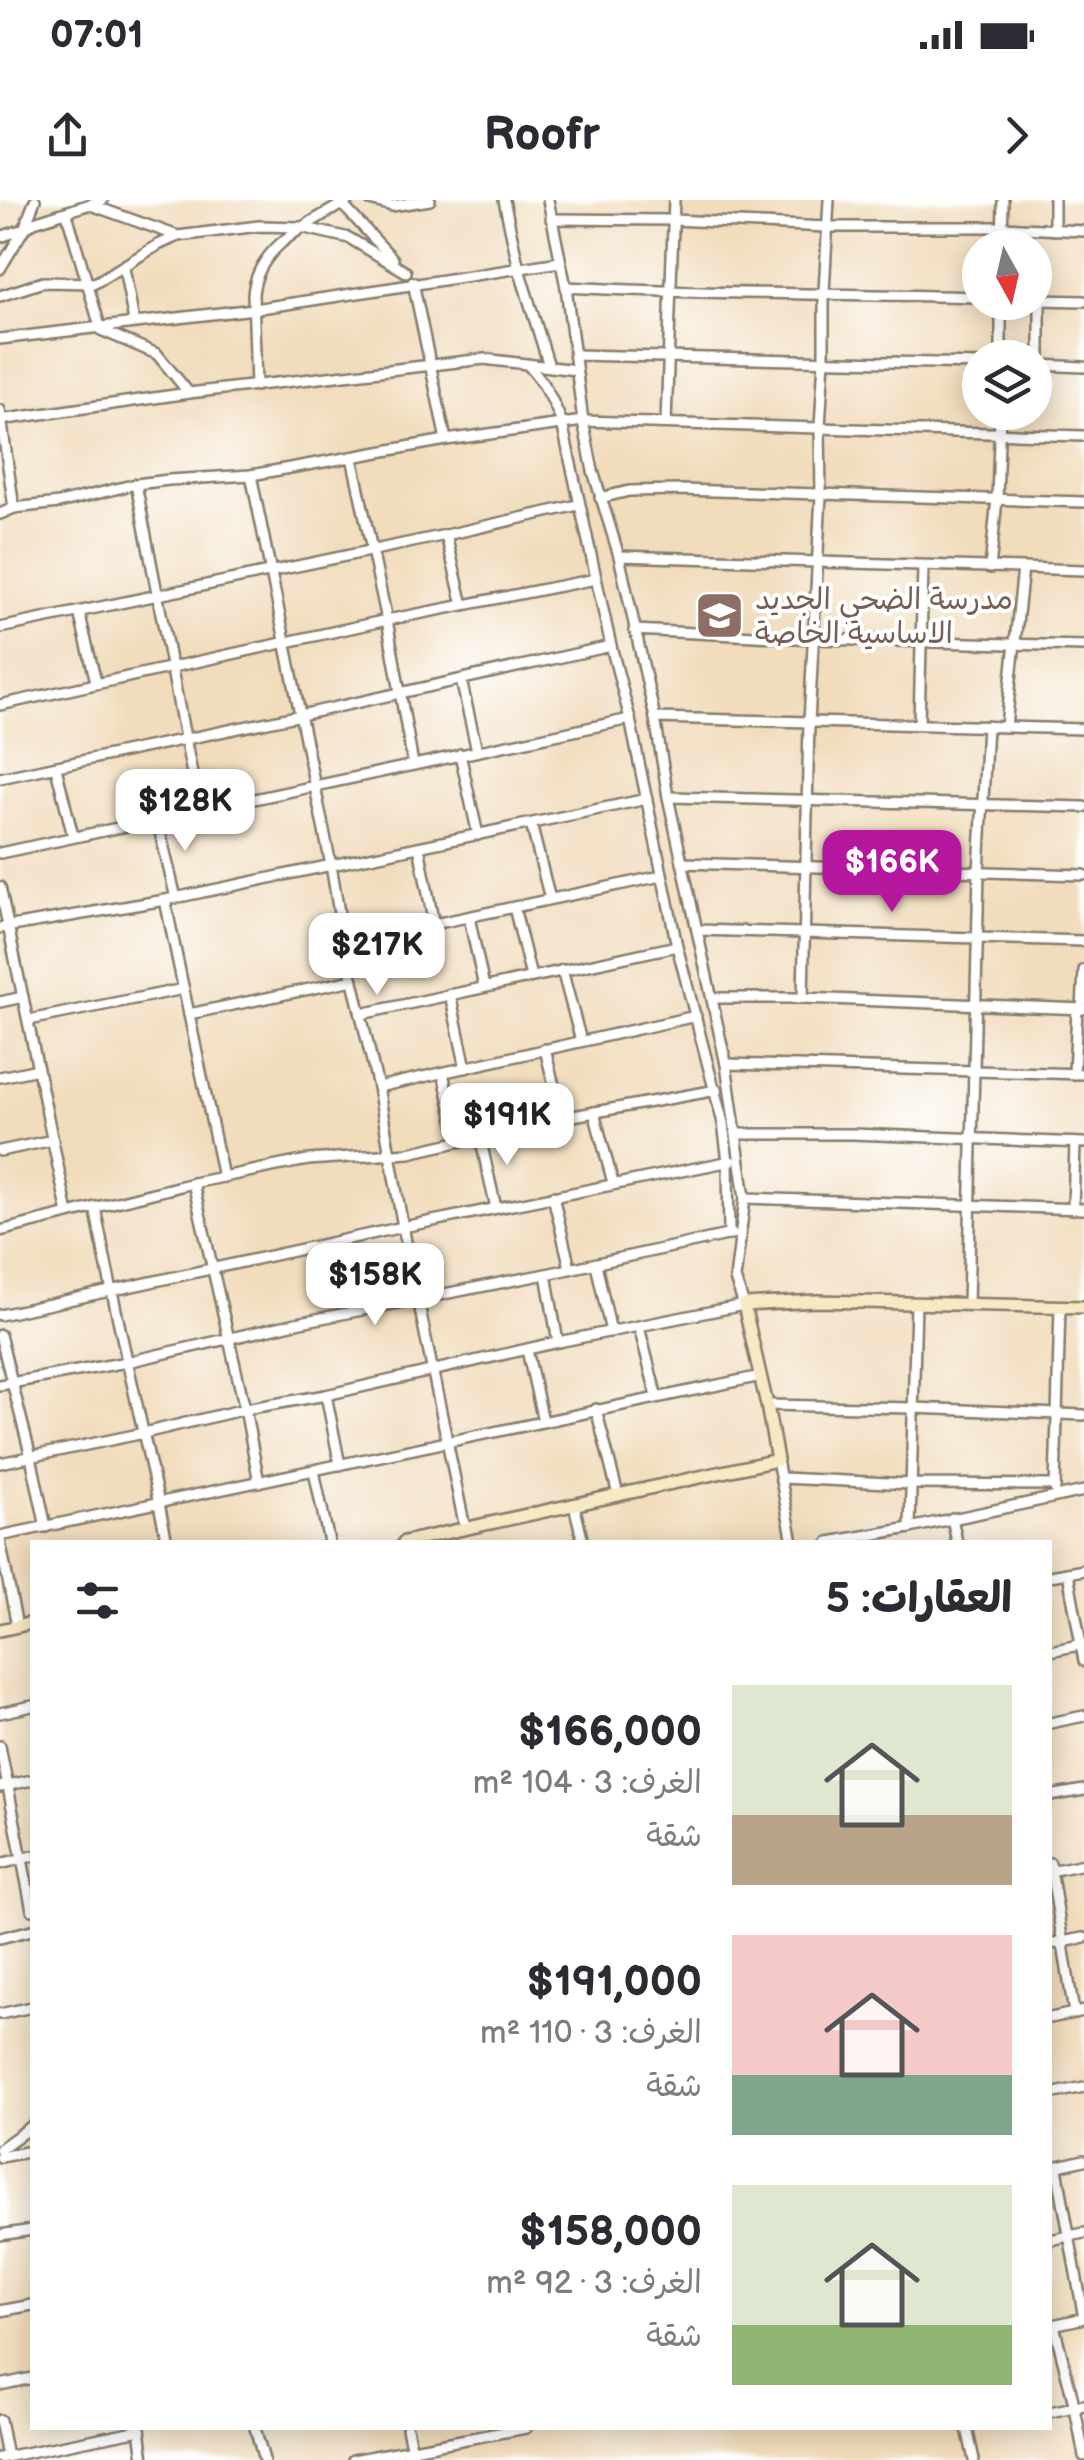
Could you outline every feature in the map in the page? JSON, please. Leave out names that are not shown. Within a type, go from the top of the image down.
[{"type":"main road","points":[[422,1540],[777,1460],[744,1305],[818,1301],[1084,1307]]},
{"type":"main road","points":[[0,1630],[30,1623]]},
{"type":"street","points":[[0,269],[24,229],[34,200]]},
{"type":"street","points":[[0,238],[34,222],[104,200]]},
{"type":"street","points":[[370,200],[392,206],[430,200]]},
{"type":"street","points":[[504,200],[519,268],[549,366]]},
{"type":"street","points":[[0,1463],[744,1305],[735,1279],[744,1198],[726,1064],[668,797],[655,718],[583,421],[566,287],[548,200]]},
{"type":"street","points":[[666,423],[674,200]]},
{"type":"street","points":[[803,998],[828,200]]},
{"type":"street","points":[[1002,227],[1003,200]]},
{"type":"street","points":[[1054,200],[1054,230]]},
{"type":"street","points":[[256,386],[255,282],[274,249],[343,202],[415,284],[446,440]]},
{"type":"street","points":[[90,205],[178,236]]},
{"type":"street","points":[[67,214],[98,326],[105,333],[157,354],[189,393]]},
{"type":"street","points":[[551,219],[1084,232]]},
{"type":"street","points":[[0,296],[43,282],[87,284],[102,280],[178,236],[259,226],[302,227],[355,240],[406,272]]},
{"type":"street","points":[[0,339],[254,308],[560,262]]},
{"type":"street","points":[[124,268],[134,322]]},
{"type":"street","points":[[566,287],[670,293],[962,296]]},
{"type":"street","points":[[1052,300],[1084,301]]},
{"type":"street","points":[[574,356],[962,363]]},
{"type":"street","points":[[14,508],[1,417],[484,359],[576,370]]},
{"type":"street","points":[[527,364],[542,380],[562,423],[677,946],[723,1123],[729,1234]]},
{"type":"street","points":[[1052,366],[1084,367]]},
{"type":"street","points":[[0,514],[136,484],[251,475],[446,440],[583,421],[1084,436]]},
{"type":"street","points":[[990,568],[999,430]]},
{"type":"street","points":[[352,456],[413,764]]},
{"type":"street","points":[[251,475],[466,1528]]},
{"type":"street","points":[[136,484],[199,810]]},
{"type":"street","points":[[600,498],[629,492],[680,490],[1084,502]]},
{"type":"street","points":[[0,628],[578,505]]},
{"type":"street","points":[[446,535],[463,605]]},
{"type":"street","points":[[618,556],[1084,570]]},
{"type":"street","points":[[919,724],[923,567]]},
{"type":"street","points":[[1006,726],[1023,568]]},
{"type":"street","points":[[0,705],[387,620],[596,579]]},
{"type":"street","points":[[79,612],[96,682]]},
{"type":"street","points":[[634,630],[1084,646]]},
{"type":"street","points":[[0,778],[611,646]]},
{"type":"street","points":[[460,680],[477,751]]},
{"type":"street","points":[[655,718],[1084,729]]},
{"type":"street","points":[[0,853],[630,719]]},
{"type":"street","points":[[968,1304],[968,1206],[987,726]]},
{"type":"street","points":[[460,754],[478,835]]},
{"type":"street","points":[[56,768],[73,836]]},
{"type":"street","points":[[668,797],[1084,807]]},
{"type":"street","points":[[4,928],[171,899],[647,799]]},
{"type":"street","points":[[157,818],[184,989],[223,1177]]},
{"type":"street","points":[[530,824],[550,898]]},
{"type":"street","points":[[419,847],[434,925]]},
{"type":"street","points":[[682,863],[1084,875]]},
{"type":"street","points":[[344,943],[661,876]]},
{"type":"street","points":[[0,887],[4,928],[29,1020],[68,1214]]},
{"type":"street","points":[[514,907],[532,977]]},
{"type":"street","points":[[469,917],[484,987]]},
{"type":"street","points":[[698,930],[1084,941]]},
{"type":"street","points":[[361,1014],[677,946]]},
{"type":"street","points":[[562,970],[582,1041]]},
{"type":"street","points":[[726,1064],[1079,1074],[1084,970]]},
{"type":"street","points":[[189,1014],[353,980]]},
{"type":"street","points":[[29,1020],[184,989]]},
{"type":"street","points":[[450,994],[466,1068]]},
{"type":"street","points":[[0,1002],[23,997]]},
{"type":"street","points":[[712,998],[1081,1009]]},
{"type":"street","points":[[378,1088],[696,1016]]},
{"type":"street","points":[[545,1049],[562,1118]]},
{"type":"street","points":[[0,1077],[38,1068]]},
{"type":"street","points":[[443,1072],[459,1142]]},
{"type":"street","points":[[0,1231],[308,1160],[409,1153],[562,1118],[729,1088]]},
{"type":"street","points":[[594,1112],[613,1184]]},
{"type":"street","points":[[736,1134],[1079,1143],[1079,1209],[744,1198]]},
{"type":"street","points":[[480,1137],[496,1208]]},
{"type":"street","points":[[0,1150],[53,1140]]},
{"type":"street","points":[[0,1315],[740,1159]]},
{"type":"street","points":[[193,1184],[259,1482]]},
{"type":"street","points":[[552,1196],[570,1268]]},
{"type":"street","points":[[95,1207],[166,1540]]},
{"type":"street","points":[[0,1385],[127,1362],[742,1232]]},
{"type":"street","points":[[596,1264],[611,1332]]},
{"type":"street","points":[[546,1274],[558,1342]]},
{"type":"street","points":[[910,1528],[916,1303]]},
{"type":"street","points":[[1055,1491],[1060,1306]]},
{"type":"street","points":[[639,1327],[657,1397]]},
{"type":"street","points":[[0,1336],[46,1527]]},
{"type":"street","points":[[526,1350],[543,1421]]},
{"type":"street","points":[[17,1626],[0,1539],[158,1502],[761,1376]]},
{"type":"street","points":[[326,1395],[340,1465]]},
{"type":"street","points":[[767,1406],[1084,1415]]},
{"type":"street","points":[[596,1409],[618,1495]]},
{"type":"street","points":[[777,1460],[793,1540]]},
{"type":"street","points":[[314,1471],[329,1540]]},
{"type":"street","points":[[781,1478],[1084,1491]]},
{"type":"street","points":[[841,1540],[910,1528],[1055,1491]]},
{"type":"street","points":[[574,1505],[583,1540]]},
{"type":"street","points":[[952,1518],[957,1540]]},
{"type":"street","points":[[1052,1576],[1084,1570]]},
{"type":"street","points":[[1068,1573],[1084,1660]]},
{"type":"street","points":[[1052,1651],[1083,1645]]},
{"type":"street","points":[[0,1713],[30,1706]]},
{"type":"street","points":[[1052,1722],[1084,1716]]},
{"type":"street","points":[[0,1746],[4,1786],[28,1858],[30,1884]]},
{"type":"street","points":[[4,1786],[30,1780]]},
{"type":"street","points":[[1052,1796],[1084,1790]]},
{"type":"street","points":[[0,1864],[28,1858]]},
{"type":"street","points":[[1052,1868],[1084,1864]]},
{"type":"street","points":[[1052,1880],[1079,2012],[1052,2018]]},
{"type":"street","points":[[0,1938],[30,1930]]},
{"type":"street","points":[[1052,1944],[1084,1938]]},
{"type":"street","points":[[0,2014],[30,2008]]},
{"type":"street","points":[[1052,2094],[1084,2087]]},
{"type":"street","points":[[0,2149],[30,2127]]},
{"type":"street","points":[[0,2158],[30,2151]]},
{"type":"street","points":[[1084,2160],[1053,2168],[1084,2318],[1052,2325],[1080,2406],[1084,2456]]},
{"type":"street","points":[[0,2236],[30,2230]]},
{"type":"street","points":[[1052,2240],[1084,2234]]},
{"type":"street","points":[[0,2311],[30,2304]]},
{"type":"street","points":[[0,2385],[30,2378]]},
{"type":"street","points":[[1052,2412],[1080,2406]]},
{"type":"street","points":[[0,2420],[5,2458],[135,2430]]},
{"type":"street","points":[[140,2430],[144,2460]]},
{"type":"street","points":[[255,2430],[264,2460]]},
{"type":"street","points":[[353,2460],[413,2454],[517,2430]]},
{"type":"street","points":[[968,2430],[974,2460]]},
{"type":"place","name":"مدرسة الضحي الجديد الاساسية الخاصة","points":[[720,616]]}]
